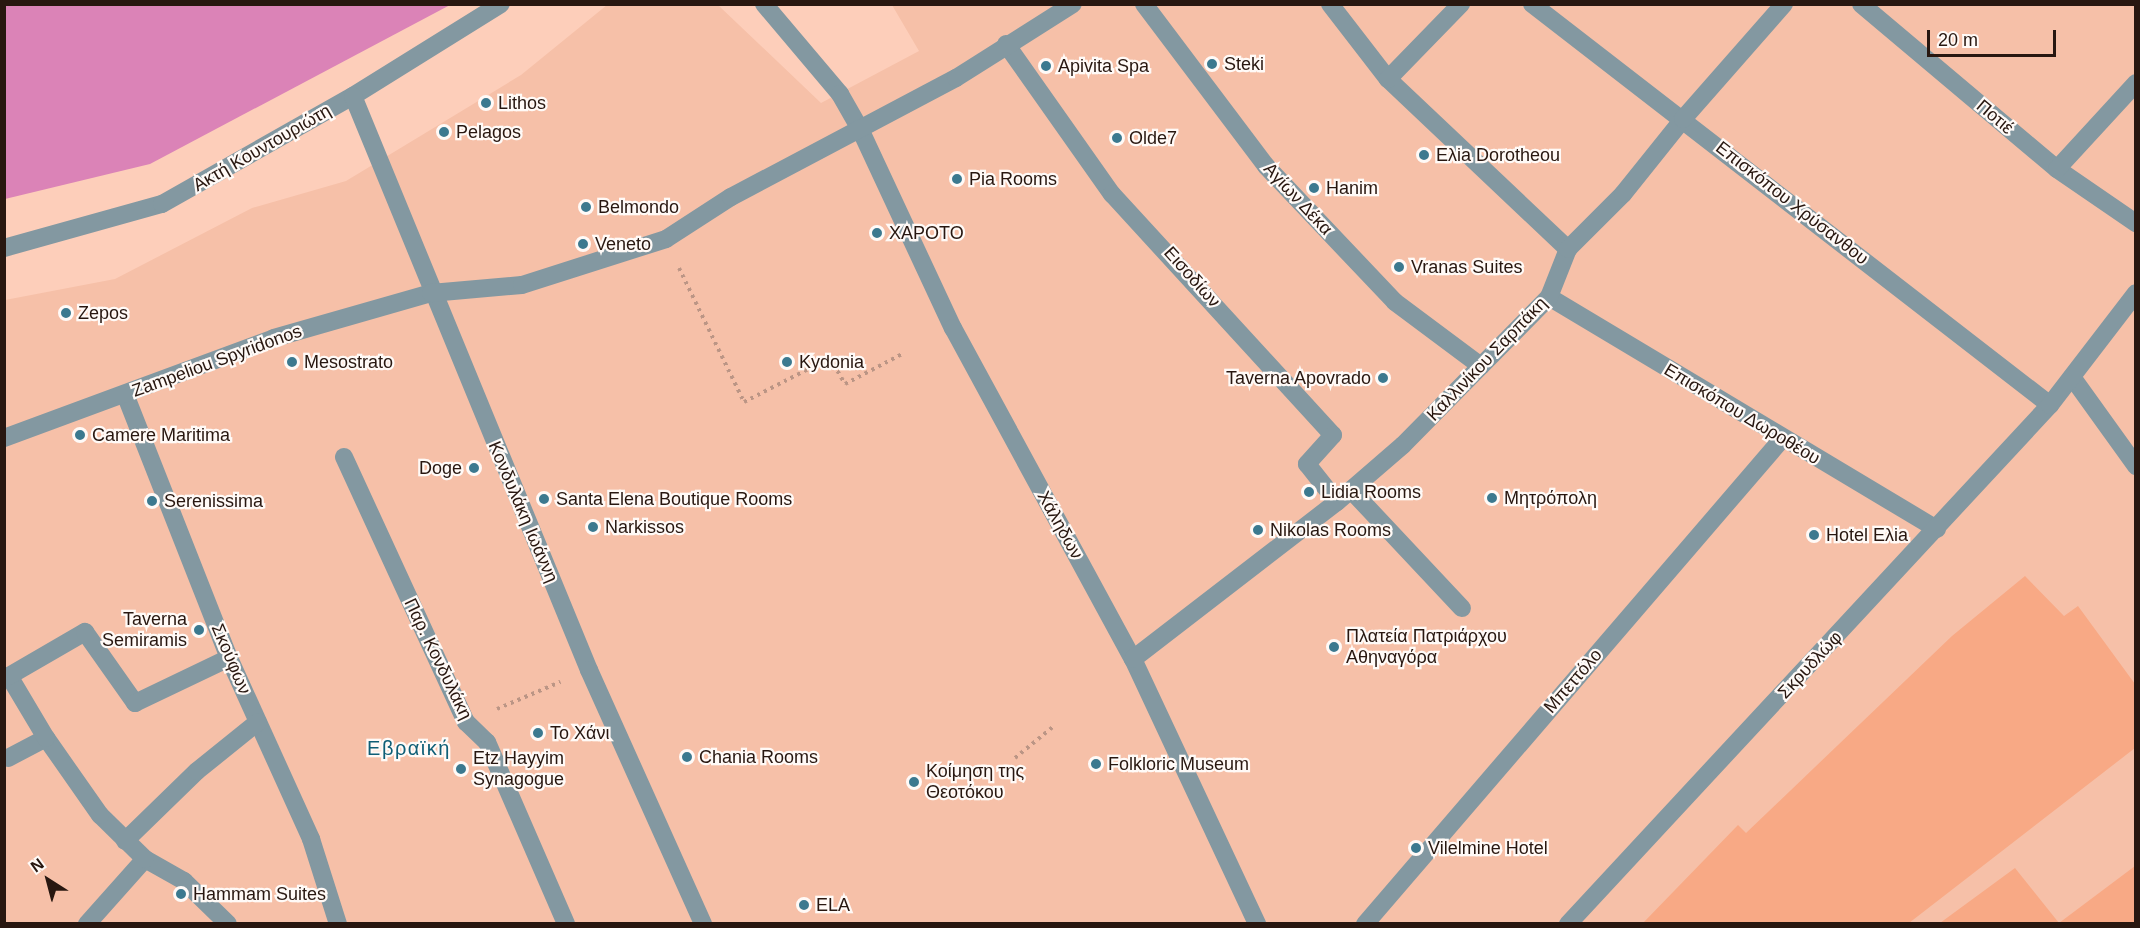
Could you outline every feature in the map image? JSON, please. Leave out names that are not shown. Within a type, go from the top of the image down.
[{"type":"street","name":"Ακτή Κουντουριώτη","points":[[4,248],[162,204],[353,96],[501,4]]},
{"type":"street","name":"Χάληδων","points":[[764,4],[840,94],[860,129],[953,328],[1133,658],[1257,924]]},
{"type":"street","name":"Zampeliou Spyridonos","points":[[4,438],[274,338],[431,293],[522,285],[666,239],[731,197],[956,78],[1006,44],[1073,4]]},
{"type":"street","name":"Αγίων Δέκα","points":[[1144,4],[1266,166],[1395,302],[1481,366]]},
{"type":"street","points":[[1330,4],[1389,80],[1568,249]]},
{"type":"street","points":[[1389,80],[1461,4]]},
{"type":"street","name":"Επισκόπου Χρύσανθου","points":[[1532,4],[1683,118],[2050,405]]},
{"type":"street","name":"Καλλινίκου Σαρπάκη","points":[[1133,658],[1344,496],[1403,445],[1549,297],[1568,249],[1623,194],[1683,118],[1784,4]]},
{"type":"street","name":"Ποτιέ","points":[[1861,4],[2057,169],[2136,223]]},
{"type":"street","name":"Εισοδίων","points":[[1006,44],[1112,194],[1333,435],[1307,464],[1344,496]]},
{"type":"street","points":[[2057,169],[2136,83]]},
{"type":"street","name":"Κονδυλάκη Ιωάννη","points":[[353,96],[431,293],[589,670],[703,924]]},
{"type":"street","name":"Σκρυδλώφ","points":[[1568,924],[1937,530],[2050,405],[2136,293]]},
{"type":"street","name":"Επισκόπου Δωροθέου","points":[[1549,297],[1782,440],[1937,530]]},
{"type":"street","points":[[2073,377],[2136,466]]},
{"type":"street","name":"Σκούφων","points":[[125,394],[229,658],[311,839],[338,924]]},
{"type":"street","name":"Μπεττόλο","points":[[1365,924],[1782,440]]},
{"type":"street","name":"Παρ. Κονδυλάκη","points":[[344,457],[466,722],[487,742],[566,924]]},
{"type":"street","points":[[1344,496],[1462,608]]},
{"type":"street","points":[[228,924],[184,881],[145,859],[100,815],[46,738],[9,676],[85,632],[135,703],[229,658]]},
{"type":"street","points":[[125,841],[197,771],[258,722]]},
{"type":"street","points":[[8,758],[46,738]]},
{"type":"street","points":[[87,924],[145,859]]},
{"type":"path","points":[[666,239],[744,402],[830,358],[844,384],[902,354]]},
{"type":"path","points":[[466,722],[589,670]]},
{"type":"path","points":[[1015,758],[1054,726]]},
{"type":"shaded area","points":[[4,5],[450,5],[150,164],[5,199]]},
{"type":"shaded area","points":[[607,5],[718,5],[821,103],[919,51],[892,5],[2135,5],[2135,923],[5,924],[5,300],[115,279],[252,208],[346,181],[521,75]]},
{"type":"shaded area","points":[[2025,576],[2064,616],[2078,606],[2135,684],[2135,748],[1909,923],[1643,923],[1738,825],[1746,833],[1952,636]]},
{"type":"shaded area","points":[[2135,866],[2135,923],[2059,923]]},
{"type":"shaded area","points":[[2015,868],[2059,923],[1940,923]]},
{"type":"place","name":"Steki","points":[[1212,64]]},
{"type":"place","name":"Apivita Spa","points":[[1046,66]]},
{"type":"place","name":"Lithos","points":[[486,103]]},
{"type":"place","name":"Pelagos","points":[[444,132]]},
{"type":"place","name":"Olde7","points":[[1117,138]]},
{"type":"place","name":"Eλia Dorotheou","points":[[1424,155]]},
{"type":"place","name":"Pia Rooms","points":[[957,179]]},
{"type":"place","name":"Hanim","points":[[1314,188]]},
{"type":"place","name":"Belmondo","points":[[586,207]]},
{"type":"place","name":"ΧΑΡΟΤΟ","points":[[877,233]]},
{"type":"place","name":"Veneto","points":[[583,244]]},
{"type":"place","name":"Vranas Suites","points":[[1399,267]]},
{"type":"place","name":"Zepos","points":[[66,313]]},
{"type":"place","name":"Mesostrato","points":[[292,362]]},
{"type":"place","name":"Kydonia","points":[[787,362]]},
{"type":"place","name":"Taverna Apovrado","points":[[1383,378]]},
{"type":"place","name":"Camere Maritima","points":[[80,435]]},
{"type":"place","name":"Doge","points":[[474,468]]},
{"type":"place","name":"Lidia Rooms","points":[[1309,492]]},
{"type":"place","name":"Μητρόπολη","points":[[1492,498]]},
{"type":"place","name":"Santa Elena Boutique Rooms","points":[[544,499]]},
{"type":"place","name":"Serenissima","points":[[152,501]]},
{"type":"place","name":"Narkissos","points":[[593,527]]},
{"type":"place","name":"Nikolas Rooms","points":[[1258,530]]},
{"type":"place","name":"Hotel Eλia","points":[[1814,535]]},
{"type":"place","name":"Taverna Semiramis","points":[[199,630]]},
{"type":"place","name":"Πλατεία Πατριάρχου Αθηναγόρα","points":[[1334,647]]},
{"type":"place","name":"Το Χάνι","points":[[538,733]]},
{"type":"place","name":"Chania Rooms","points":[[687,757]]},
{"type":"place","name":"Folkloric Museum","points":[[1096,764]]},
{"type":"place","name":"Etz Hayyim Synagogue","points":[[461,769]]},
{"type":"place","name":"Κοίμηση της Θεοτόκου","points":[[914,782]]},
{"type":"place","name":"Vilelmine Hotel","points":[[1416,848]]},
{"type":"place","name":"Hammam Suites","points":[[181,894]]},
{"type":"place","name":"ELA","points":[[804,905]]},
{"type":"district","name":"Εβραϊκή","points":[[409,748]]}]
